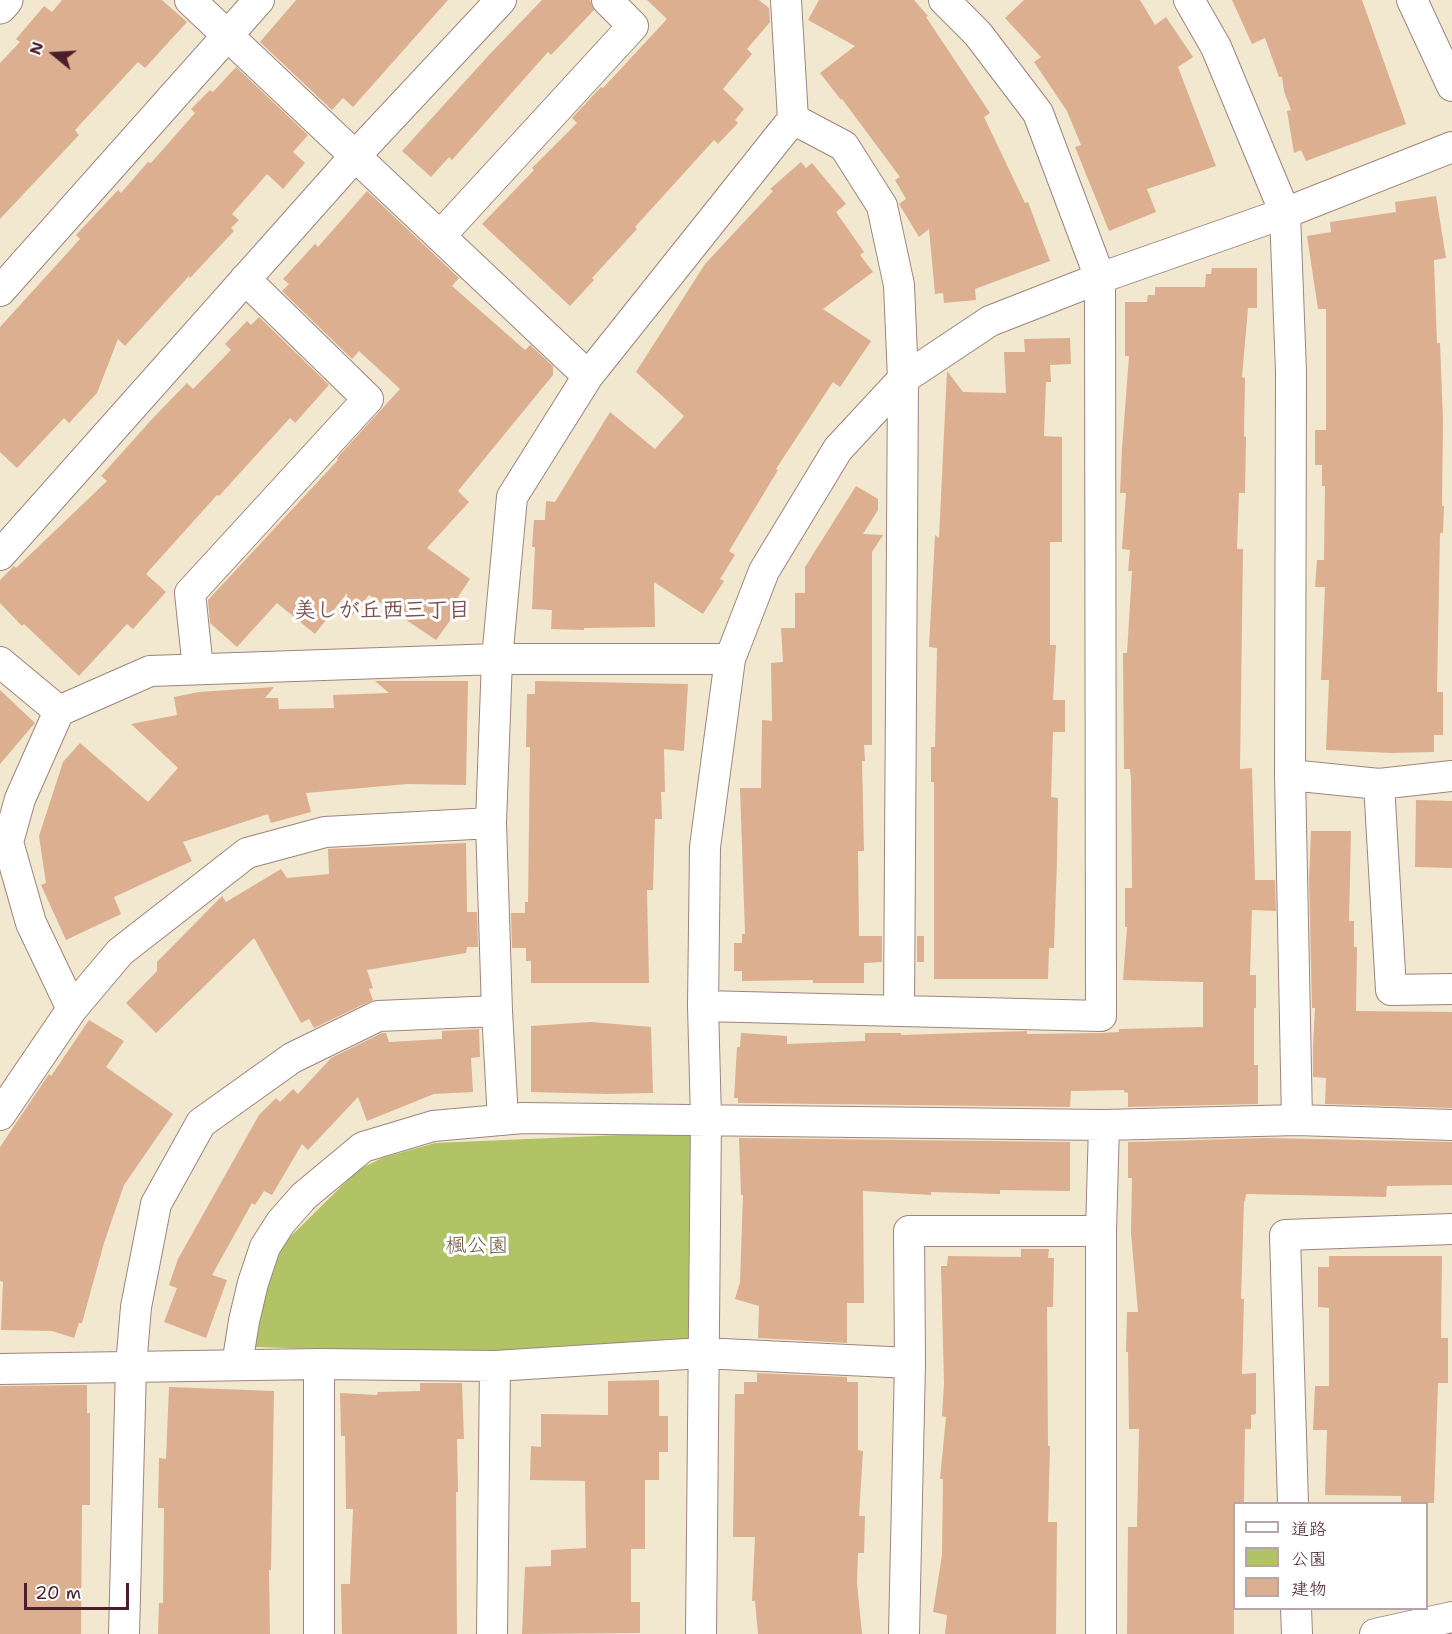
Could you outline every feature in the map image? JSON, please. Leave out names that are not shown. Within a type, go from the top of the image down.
[{"type":"street","points":[[0,7],[6,0]]},
{"type":"street","points":[[190,0],[588,376]]},
{"type":"street","points":[[0,291],[260,0]]},
{"type":"street","points":[[0,555],[356,155],[501,0]]},
{"type":"street","points":[[441,235],[633,26],[607,0]]},
{"type":"street","points":[[503,1120],[491,823],[497,659],[512,497],[588,376],[793,119],[786,0]]},
{"type":"street","points":[[703,1006],[1101,1016],[1100,278],[1038,113],[978,34],[944,0]]},
{"type":"street","points":[[1189,0],[1216,47],[1285,213],[1291,372],[1290,775],[1298,1120]]},
{"type":"street","points":[[1412,0],[1452,86]]},
{"type":"street","points":[[793,119],[844,146],[882,206],[899,285],[903,379],[899,1010]]},
{"type":"street","points":[[701,1634],[706,1119],[703,1006],[705,848],[730,658],[764,571],[838,449],[903,379],[990,321],[1100,278],[1285,213],[1452,147]]},
{"type":"street","points":[[198,669],[190,593],[368,399],[245,279]]},
{"type":"street","points":[[72,1009],[31,923],[4,844],[20,799],[59,711],[150,671],[497,659],[730,658]]},
{"type":"street","points":[[0,662],[59,711]]},
{"type":"street","points":[[1290,775],[1379,784],[1452,776]]},
{"type":"street","points":[[1379,784],[1391,990],[1452,989]]},
{"type":"street","points":[[0,1115],[72,1009],[120,952],[247,853],[325,832],[491,823]]},
{"type":"street","points":[[124,1634],[131,1366],[136,1306],[156,1204],[201,1123],[292,1058],[378,1016],[497,1011]]},
{"type":"street","points":[[237,1365],[244,1320],[265,1247],[281,1222],[304,1196],[363,1147],[433,1126],[523,1118],[1104,1125],[1298,1120],[1452,1125]]},
{"type":"street","points":[[1101,1634],[1101,1231],[1104,1125]]},
{"type":"street","points":[[1293,1502],[1285,1235],[1452,1229]]},
{"type":"street","points":[[904,1634],[910,1363],[909,1231],[1101,1231]]},
{"type":"street","points":[[0,1369],[319,1364],[495,1366],[702,1353],[910,1363]]},
{"type":"street","points":[[319,1364],[319,1634]]},
{"type":"street","points":[[492,1634],[495,1366]]},
{"type":"street","points":[[1296,1610],[1297,1634]]},
{"type":"street","points":[[1375,1634],[1452,1617]]},
{"type":"green space","name":"楓公園","points":[[690,1132],[691,1341],[474,1354],[255,1347],[269,1276],[285,1242],[358,1170],[382,1158],[435,1143]]},
{"type":"building","points":[[62,0],[162,0],[187,22],[145,68],[138,62],[75,130],[79,135],[0,219],[0,63],[20,42],[16,39],[44,6],[52,12]]},
{"type":"building","points":[[296,0],[448,0],[353,107],[343,98],[332,110],[260,42]]},
{"type":"building","points":[[542,0],[590,0],[594,10],[551,55],[548,52],[452,160],[449,157],[431,177],[402,151]]},
{"type":"building","points":[[647,0],[759,0],[769,8],[770,22],[747,49],[752,54],[723,89],[744,109],[735,120],[738,123],[718,144],[714,140],[635,227],[637,229],[570,306],[482,224],[534,170],[532,168],[577,123],[572,118],[667,19]]},
{"type":"building","points":[[819,0],[914,0],[928,16],[926,17],[990,113],[984,117],[1025,203],[1028,202],[1050,261],[975,289],[976,300],[944,303],[943,293],[935,294],[929,229],[919,237],[899,204],[906,199],[895,180],[900,177],[820,73],[855,46],[808,20]]},
{"type":"building","points":[[1024,0],[1140,0],[1155,25],[1166,17],[1193,57],[1178,67],[1216,166],[1147,189],[1156,212],[1109,231],[1075,147],[1081,145],[1067,111],[1034,62],[1041,57],[1005,18]]},
{"type":"building","points":[[1232,0],[1362,0],[1406,124],[1306,161],[1301,150],[1294,153],[1287,111],[1291,110],[1282,77],[1279,77],[1265,38],[1252,44]]},
{"type":"building","points":[[236,67],[308,135],[293,152],[305,163],[283,189],[267,174],[232,214],[239,220],[231,228],[234,231],[125,346],[118,339],[97,393],[69,423],[64,418],[17,468],[0,452],[0,327],[80,239],[76,235],[118,190],[121,193],[148,162],[151,163],[195,113],[191,109],[210,90],[213,92]]},
{"type":"building","points":[[801,162],[806,168],[812,163],[846,204],[836,212],[864,252],[860,255],[873,272],[823,309],[871,341],[840,387],[833,382],[776,469],[778,470],[729,551],[735,555],[720,579],[724,581],[703,614],[654,582],[655,627],[551,629],[552,610],[532,609],[534,520],[545,520],[546,501],[555,502],[610,412],[655,449],[684,416],[636,372],[705,264],[773,191],[770,189]]},
{"type":"building","points":[[367,191],[459,278],[452,286],[525,350],[530,345],[553,366],[553,375],[458,491],[469,502],[427,548],[470,579],[458,597],[464,601],[436,640],[369,595],[348,621],[347,593],[315,634],[277,603],[237,647],[210,623],[208,600],[338,460],[337,458],[400,389],[359,351],[352,359],[282,291],[289,284],[283,279],[315,244],[318,247]]},
{"type":"building","points":[[1436,196],[1446,258],[1434,260],[1443,420],[1442,506],[1444,506],[1443,533],[1440,533],[1437,692],[1443,692],[1443,735],[1434,735],[1434,752],[1326,750],[1329,680],[1321,680],[1325,587],[1315,587],[1317,560],[1324,560],[1325,486],[1322,486],[1322,465],[1315,465],[1315,430],[1326,430],[1326,309],[1318,309],[1307,236],[1331,232],[1330,222],[1396,212],[1395,202]]},
{"type":"building","points":[[1212,268],[1257,268],[1257,308],[1248,308],[1242,377],[1245,378],[1245,493],[1239,493],[1237,549],[1243,549],[1240,769],[1252,768],[1255,880],[1275,880],[1276,911],[1252,910],[1250,975],[1256,975],[1254,1065],[1258,1065],[1258,1104],[1128,1107],[1128,1093],[1124,1090],[1071,1091],[1070,1107],[738,1103],[738,1098],[734,1098],[737,1047],[740,1047],[741,1033],[787,1036],[787,1044],[865,1041],[865,1033],[901,1033],[901,1035],[1027,1031],[1027,1034],[1101,1033],[1119,1032],[1119,1029],[1203,1027],[1203,982],[1123,980],[1127,927],[1125,927],[1125,888],[1132,888],[1131,779],[1130,769],[1124,769],[1123,653],[1127,653],[1132,571],[1128,571],[1130,550],[1122,549],[1126,493],[1120,493],[1129,356],[1125,356],[1125,302],[1147,302],[1148,295],[1155,295],[1155,287],[1205,287],[1206,274],[1211,274]]},
{"type":"building","points":[[259,317],[329,385],[295,423],[290,418],[146,574],[166,592],[133,629],[127,624],[79,676],[24,624],[22,626],[0,603],[0,580],[14,566],[16,568],[107,481],[101,476],[153,418],[187,383],[193,389],[231,350],[225,344],[247,321],[251,325]]},
{"type":"building","points":[[1070,338],[1071,364],[1050,365],[1051,382],[1046,382],[1044,436],[1062,437],[1062,542],[1050,542],[1050,645],[1056,645],[1053,700],[1065,700],[1065,732],[1053,732],[1051,797],[1058,798],[1057,860],[1054,948],[1049,948],[1048,979],[934,979],[934,782],[931,782],[931,747],[935,747],[937,648],[929,647],[935,535],[939,538],[947,371],[963,392],[1006,393],[1004,352],[1025,352],[1024,339]]},
{"type":"building","points":[[856,486],[878,499],[878,510],[863,534],[883,535],[872,552],[872,745],[864,745],[865,761],[862,761],[864,851],[858,851],[859,936],[882,936],[882,962],[864,963],[864,983],[813,983],[813,980],[742,981],[742,971],[734,971],[734,943],[742,943],[742,934],[745,934],[740,788],[761,788],[762,720],[772,721],[771,663],[783,662],[781,628],[795,628],[795,593],[805,593],[805,567]]},
{"type":"building","points":[[375,681],[468,681],[466,785],[407,784],[306,793],[311,812],[271,823],[268,814],[183,842],[192,861],[114,897],[121,914],[66,940],[41,885],[46,883],[39,836],[63,762],[80,743],[148,802],[178,768],[131,724],[177,715],[174,697],[199,692],[274,687],[265,698],[278,698],[279,709],[334,708],[333,695],[389,693]]},
{"type":"building","points":[[535,681],[688,684],[684,751],[664,749],[665,792],[661,792],[662,819],[655,819],[653,890],[647,890],[649,983],[531,983],[531,961],[526,961],[526,948],[512,948],[511,913],[525,913],[525,902],[528,902],[530,747],[526,747],[527,694],[535,694]]},
{"type":"building","points":[[0,690],[35,723],[0,764]]},
{"type":"building","points":[[1416,800],[1452,801],[1452,868],[1415,867]]},
{"type":"building","points":[[1311,831],[1351,831],[1349,921],[1354,921],[1354,947],[1357,947],[1356,1011],[1452,1012],[1452,1108],[1325,1104],[1326,1078],[1313,1077],[1315,1008],[1312,1008],[1309,879]]},
{"type":"building","points":[[466,843],[467,912],[477,912],[478,947],[467,947],[466,953],[367,970],[373,988],[369,989],[373,1000],[314,1028],[309,1019],[301,1023],[254,938],[156,1033],[126,1003],[157,971],[157,962],[222,896],[226,902],[281,869],[287,878],[329,874],[328,849]]},
{"type":"building","points":[[917,936],[924,936],[924,962],[917,962]]},
{"type":"building","points":[[89,1020],[124,1041],[106,1067],[173,1114],[124,1185],[104,1243],[82,1323],[79,1323],[74,1338],[52,1331],[1,1330],[3,1282],[0,1281],[0,1147]]},
{"type":"building","points":[[591,1022],[651,1027],[653,1093],[531,1092],[531,1026]]},
{"type":"building","points":[[479,1029],[480,1057],[471,1058],[473,1092],[434,1094],[367,1121],[358,1097],[308,1150],[302,1144],[272,1195],[264,1191],[255,1205],[252,1203],[212,1275],[227,1280],[206,1338],[164,1322],[177,1288],[169,1285],[178,1259],[259,1115],[276,1098],[280,1102],[293,1089],[298,1094],[331,1058],[382,1033],[386,1033],[389,1042],[442,1039],[442,1031]]},
{"type":"building","points":[[739,1138],[1070,1142],[1070,1191],[1000,1190],[1000,1194],[931,1192],[931,1195],[863,1191],[864,1303],[847,1303],[847,1343],[758,1338],[759,1306],[735,1299],[740,1282],[743,1195],[741,1195]]},
{"type":"building","points":[[1268,1138],[1452,1142],[1452,1185],[1387,1186],[1386,1197],[1246,1194],[1241,1299],[1244,1299],[1242,1374],[1256,1373],[1256,1414],[1251,1415],[1251,1429],[1245,1429],[1244,1502],[1233,1502],[1234,1634],[1127,1634],[1128,1527],[1137,1527],[1139,1429],[1129,1429],[1128,1352],[1126,1352],[1127,1312],[1138,1312],[1131,1233],[1132,1178],[1128,1178],[1128,1142]]},
{"type":"building","points":[[1021,1249],[1049,1249],[1048,1258],[1054,1258],[1053,1307],[1047,1307],[1048,1446],[1050,1446],[1048,1522],[1057,1522],[1056,1634],[945,1634],[947,1615],[933,1612],[942,1555],[943,1479],[940,1479],[946,1417],[942,1416],[944,1383],[941,1266],[947,1266],[948,1256],[1021,1257]]},
{"type":"building","points":[[1329,1256],[1442,1256],[1441,1338],[1448,1338],[1448,1383],[1438,1383],[1434,1503],[1401,1502],[1401,1496],[1325,1495],[1327,1430],[1313,1430],[1315,1386],[1329,1386],[1329,1308],[1318,1307],[1318,1267],[1329,1267]]},
{"type":"building","points":[[757,1373],[847,1377],[847,1382],[858,1382],[858,1450],[863,1451],[859,1516],[865,1516],[864,1553],[858,1553],[857,1583],[862,1634],[758,1634],[755,1601],[752,1601],[755,1537],[733,1537],[735,1394],[744,1394],[744,1382],[757,1382]]},
{"type":"building","points":[[659,1380],[659,1416],[668,1416],[668,1452],[659,1452],[659,1480],[645,1480],[645,1549],[631,1549],[631,1602],[640,1602],[640,1633],[522,1634],[525,1567],[551,1566],[551,1550],[586,1548],[585,1481],[530,1480],[531,1446],[541,1447],[541,1414],[608,1415],[608,1381]]},
{"type":"building","points":[[420,1383],[462,1383],[464,1439],[457,1439],[457,1634],[342,1634],[341,1584],[350,1584],[353,1509],[346,1509],[345,1436],[341,1436],[340,1393],[377,1395],[378,1392],[420,1391]]},
{"type":"building","points":[[87,1385],[87,1413],[90,1413],[90,1505],[82,1505],[81,1634],[0,1634],[0,1386]]},
{"type":"building","points":[[169,1387],[274,1391],[271,1570],[269,1570],[270,1634],[158,1634],[159,1603],[163,1603],[164,1508],[158,1508],[159,1458],[166,1459]]},
{"type":"district","name":"美しが丘西三丁目","points":[[382,611]]}]
